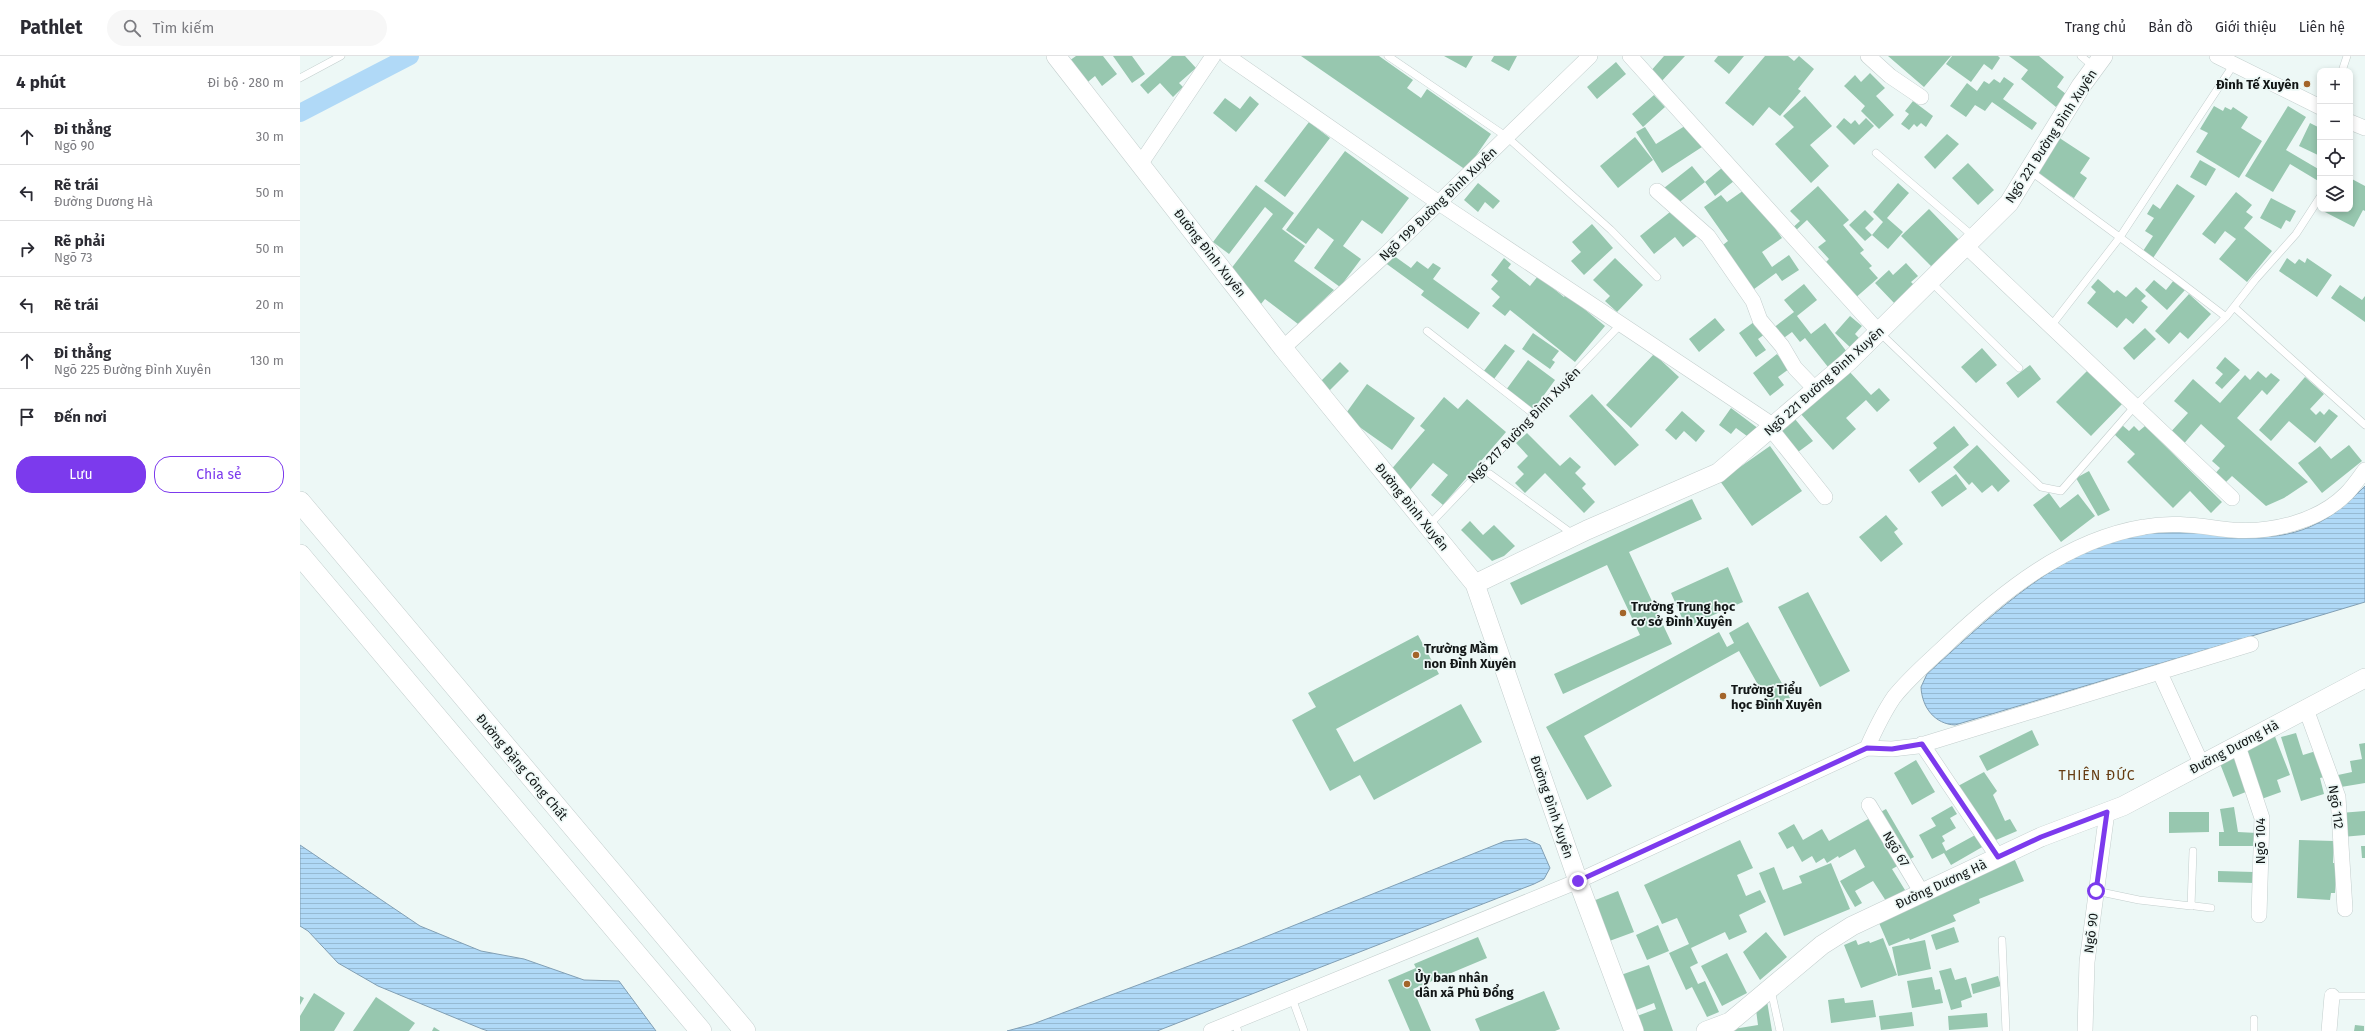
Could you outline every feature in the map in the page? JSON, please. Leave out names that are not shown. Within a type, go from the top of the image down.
[{"type":"main road","name":"Đường Đặng Công Chất","points":[[300,502],[745,1031]]},
{"type":"main road","points":[[300,556],[701,1031]]},
{"type":"street","name":"Đường Đình Xuyên","points":[[1056,56],[1141,163],[1283,348],[1475,584],[1578,881],[1634,1031]]},
{"type":"street","points":[[1141,163],[1213,56]]},
{"type":"street","points":[[1227,56],[1439,203],[1772,427],[1825,497]]},
{"type":"street","name":"Ngõ 199 Đường Đình Xuyên","points":[[1283,348],[1439,203],[1590,56]]},
{"type":"street","points":[[1630,56],[1879,332]]},
{"type":"street","points":[[1868,56],[1890,76],[1921,97]]},
{"type":"street","points":[[2217,56],[2317,106]]},
{"type":"street","name":"Ngõ 221 Đường Đình Xuyên","points":[[1475,584],[1576,536],[1718,473],[1816,390],[1879,332],[2009,204],[2093,60]]},
{"type":"street","points":[[2353,123],[2365,128]]},
{"type":"street","points":[[1657,192],[1708,236],[1753,301],[1760,320],[1782,346],[1795,368],[1816,390]]},
{"type":"street","points":[[1970,242],[2051,326],[2232,498]]},
{"type":"street","points":[[1867,748],[1878,722],[1909,680],[2004,593],[2074,550],[2113,534],[2145,526],[2176,523],[2234,530],[2267,529],[2300,522],[2326,509],[2345,494],[2365,470]]},
{"type":"street","points":[[1211,1031],[1236,1026],[1292,998],[1578,881],[1867,748],[1892,749],[1922,744],[2160,673],[2251,644]]},
{"type":"street","points":[[2160,673],[2202,765]]},
{"type":"street","name":"Đường Dương Hà","points":[[1706,1031],[1730,1022],[1822,945],[1852,926],[2041,837],[2123,806],[2365,678]]},
{"type":"street","name":"Ngõ 112","points":[[2306,709],[2338,797],[2345,909]]},
{"type":"street","points":[[1922,744],[1998,857]]},
{"type":"street","name":"Ngõ 104","points":[[2238,746],[2262,818],[2259,915]]},
{"type":"street","name":"Ngõ 67","points":[[1869,805],[1922,893]]},
{"type":"street","name":"Ngõ 90","points":[[2084,1031],[2088,962],[2107,812]]},
{"type":"street","points":[[2329,1031],[2332,996]]},
{"type":"lane","points":[[300,78],[341,56]]},
{"type":"lane","points":[[1388,56],[1507,137],[1611,230],[1657,277]]},
{"type":"lane","points":[[2343,68],[2347,56]]},
{"type":"lane","points":[[2051,326],[2120,237],[2234,64]]},
{"type":"lane","points":[[1876,153],[1970,242]]},
{"type":"lane","points":[[2028,170],[2120,237],[2226,318]]},
{"type":"lane","points":[[1879,332],[2041,487],[2061,491],[2135,406],[2226,318],[2296,234],[2317,201]]},
{"type":"lane","points":[[1930,281],[2019,368]]},
{"type":"lane","points":[[2234,307],[2365,426]]},
{"type":"lane","name":"Ngõ 217 Đường Đình Xuyên","points":[[1428,526],[1621,324]]},
{"type":"lane","points":[[1427,331],[1535,415]]},
{"type":"lane","points":[[1490,474],[1576,536]]},
{"type":"lane","points":[[2096,891],[2139,900],[2191,906],[2193,851]]},
{"type":"lane","points":[[2195,906],[2212,908]]},
{"type":"lane","points":[[2002,940],[2006,1031]]},
{"type":"lane","points":[[1771,988],[1780,1031]]},
{"type":"lane","points":[[2332,996],[2365,996]]},
{"type":"lane","points":[[1292,998],[1304,1031]]},
{"type":"lane","points":[[2254,1019],[2254,1031]]},
{"type":"water","points":[[2365,486],[2365,602],[1955,725],[1941,722],[1931,714],[1924,702],[1921,687],[1927,674],[1994,614],[2019,594],[2070,560],[2097,547],[2124,538],[2147,534],[2179,532],[2255,537],[2286,534],[2303,530],[2320,522],[2344,506]]},
{"type":"water","points":[[1526,839],[1540,845],[1550,868],[1544,879],[1157,1031],[1007,1031],[1033,1024],[1240,947],[1505,841]]},
{"type":"water","points":[[300,845],[420,926],[481,951],[524,959],[584,980],[619,981],[656,1031],[488,1031],[378,986],[338,963],[308,931],[300,926]]},
{"type":"building","points":[[1076,56],[1103,56],[1117,74],[1102,86],[1095,76],[1083,86],[1066,63]]},
{"type":"building","points":[[1113,56],[1132,56],[1145,74],[1132,83]]},
{"type":"building","points":[[1172,56],[1185,56],[1196,68],[1179,83],[1183,87],[1173,97],[1160,83],[1148,94],[1140,85]]},
{"type":"building","points":[[1301,56],[1379,56],[1413,80],[1407,88],[1421,98],[1427,89],[1491,134],[1466,170]]},
{"type":"building","points":[[1444,56],[1473,56],[1466,68]]},
{"type":"building","points":[[1494,56],[1517,56],[1509,71],[1491,61]]},
{"type":"building","points":[[1664,56],[1685,56],[1660,83],[1649,73]]},
{"type":"building","points":[[1718,56],[1744,56],[1729,74],[1714,61]]},
{"type":"building","points":[[1765,56],[1788,56],[1794,61],[1799,56],[1814,69],[1798,89],[1801,91],[1780,116],[1769,107],[1753,126],[1725,103]]},
{"type":"building","points":[[1888,56],[1951,56],[1924,87]]},
{"type":"building","points":[[1952,56],[1998,56],[2000,58],[1992,70],[1984,64],[1971,82],[1946,64]]},
{"type":"building","points":[[2009,56],[2039,56],[2064,77],[2057,87],[2066,94],[2056,107],[2021,79],[2028,70]]},
{"type":"building","points":[[1616,62],[1626,74],[1597,99],[1587,87]]},
{"type":"building","points":[[1870,73],[1885,88],[1876,96],[1894,115],[1879,129],[1861,111],[1865,106],[1844,86],[1855,75],[1861,82]]},
{"type":"building","points":[[2004,77],[2014,84],[2003,99],[2037,123],[2032,130],[1992,102],[1985,111],[1975,105],[1966,117],[1950,106],[1967,83],[1977,91],[1984,81],[1989,84],[1994,79],[2000,83]]},
{"type":"building","points":[[1654,95],[1665,107],[1643,127],[1632,114]]},
{"type":"building","points":[[1250,96],[1259,104],[1236,132],[1213,113],[1225,98],[1240,109]]},
{"type":"building","points":[[1805,96],[1832,126],[1810,145],[1829,166],[1811,183],[1775,144],[1794,127],[1783,116]]},
{"type":"building","points":[[1913,101],[1933,116],[1926,127],[1921,123],[1917,127],[1914,124],[1909,130],[1901,124],[1909,114],[1905,111]]},
{"type":"building","points":[[2214,106],[2223,111],[2225,107],[2231,110],[2233,107],[2248,117],[2241,128],[2262,141],[2239,178],[2196,152],[2208,133],[2200,129]]},
{"type":"building","points":[[2288,106],[2306,117],[2286,150],[2317,168],[2317,180],[2290,164],[2273,192],[2245,176]]},
{"type":"building","points":[[1844,118],[1851,124],[1855,120],[1859,125],[1866,118],[1874,126],[1854,145],[1836,127]]},
{"type":"building","points":[[1309,122],[1330,138],[1285,197],[1264,181]]},
{"type":"building","points":[[2310,123],[2317,126],[2317,155],[2299,146]]},
{"type":"building","points":[[1688,124],[1702,147],[1662,173],[1636,132],[1645,127],[1656,144]]},
{"type":"building","points":[[1947,134],[1959,144],[1935,169],[1924,157]]},
{"type":"building","points":[[1635,137],[1653,160],[1618,188],[1600,166]]},
{"type":"building","points":[[2058,137],[2090,158],[2080,173],[2087,178],[2074,198],[2036,174]]},
{"type":"building","points":[[1345,151],[1409,198],[1382,234],[1362,220],[1343,246],[1361,259],[1340,287],[1314,268],[1334,240],[1318,228],[1306,244],[1286,230]]},
{"type":"building","points":[[2200,160],[2216,169],[2206,186],[2190,177]]},
{"type":"building","points":[[1968,163],[1994,190],[1978,205],[1952,178]]},
{"type":"building","points":[[1692,166],[1705,182],[1677,204],[1664,188]]},
{"type":"building","points":[[1723,167],[1734,181],[1715,196],[1705,182]]},
{"type":"building","points":[[2353,180],[2365,186],[2365,211],[2363,210],[2354,227],[2325,212],[2353,212]]},
{"type":"building","points":[[1478,183],[1500,201],[1493,209],[1485,202],[1478,212],[1464,200]]},
{"type":"building","points":[[1898,183],[1909,193],[1887,218],[1903,232],[1888,249],[1872,235],[1883,222],[1873,212]]},
{"type":"building","points":[[2177,184],[2195,196],[2153,258],[2143,251],[2153,236],[2145,231],[2154,218],[2147,214],[2153,204],[2160,209]]},
{"type":"building","points":[[1256,185],[1294,213],[1282,229],[1305,246],[1294,261],[1334,290],[1298,324],[1265,299],[1261,304],[1238,287],[1227,274],[1273,214],[1265,207],[1229,254],[1213,242]]},
{"type":"building","points":[[1818,186],[1849,220],[1843,225],[1864,250],[1860,253],[1872,266],[1869,268],[1878,278],[1853,300],[1822,266],[1829,259],[1818,247],[1826,241],[1807,220],[1793,233],[1790,230],[1800,221],[1790,211]]},
{"type":"building","points":[[1747,188],[1782,238],[1762,252],[1772,267],[1789,255],[1799,270],[1782,281],[1776,273],[1750,292],[1719,248],[1728,241],[1704,207],[1721,195],[1727,202]]},
{"type":"building","points":[[2236,192],[2252,205],[2246,212],[2253,217],[2244,228],[2272,251],[2247,282],[2219,259],[2236,239],[2225,231],[2215,244],[2202,234]]},
{"type":"building","points":[[2271,198],[2296,211],[2290,222],[2286,220],[2281,229],[2260,218]]},
{"type":"building","points":[[1675,208],[1697,236],[1683,247],[1675,237],[1654,254],[1640,236]]},
{"type":"building","points":[[1929,209],[1961,242],[1934,269],[1901,236]]},
{"type":"building","points":[[1865,210],[1874,219],[1865,228],[1872,235],[1865,241],[1849,225]]},
{"type":"building","points":[[1592,224],[1613,248],[1584,275],[1571,261],[1581,252],[1572,242]]},
{"type":"building","points":[[1390,253],[1411,268],[1417,261],[1428,269],[1433,263],[1441,268],[1433,279],[1480,313],[1468,329],[1421,295],[1424,291],[1384,262]]},
{"type":"building","points":[[1504,258],[1511,264],[1508,268],[1530,286],[1538,276],[1564,297],[1566,294],[1605,326],[1575,362],[1510,310],[1505,316],[1492,306],[1500,297],[1491,289],[1498,281],[1491,275]]},
{"type":"building","points":[[1615,258],[1643,285],[1617,312],[1605,301],[1610,296],[1593,280]]},
{"type":"building","points":[[2287,258],[2295,264],[2299,259],[2305,263],[2307,258],[2332,275],[2317,297],[2279,271]]},
{"type":"building","points":[[1906,263],[1918,276],[1911,282],[1915,286],[1895,304],[1875,283],[1889,270],[1893,275]]},
{"type":"building","points":[[2098,279],[2114,293],[2117,290],[2126,297],[2136,287],[2146,296],[2141,301],[2148,307],[2133,324],[2126,318],[2117,328],[2087,303],[2096,292],[2091,287]]},
{"type":"building","points":[[2154,280],[2166,290],[2174,280],[2185,290],[2167,310],[2145,290]]},
{"type":"building","points":[[1804,284],[1817,300],[1797,316],[1811,334],[1825,323],[1847,352],[1828,367],[1805,338],[1800,342],[1792,332],[1781,340],[1772,329],[1794,312],[1784,300]]},
{"type":"building","points":[[2340,285],[2362,300],[2365,296],[2365,322],[2331,298]]},
{"type":"building","points":[[2189,294],[2211,314],[2188,339],[2180,332],[2169,344],[2155,331]]},
{"type":"building","points":[[1850,316],[1862,326],[1855,334],[1861,340],[1853,350],[1835,333]]},
{"type":"building","points":[[1715,318],[1725,330],[1699,352],[1689,339]]},
{"type":"building","points":[[1758,319],[1768,332],[1758,339],[1766,350],[1756,357],[1739,333]]},
{"type":"building","points":[[2145,328],[2156,339],[2134,360],[2123,348]]},
{"type":"building","points":[[1533,333],[1559,351],[1552,360],[1555,362],[1550,369],[1522,349]]},
{"type":"building","points":[[1505,344],[1515,351],[1494,379],[1483,372]]},
{"type":"building","points":[[1982,348],[1997,365],[1976,383],[1961,367]]},
{"type":"building","points":[[1654,354],[1679,377],[1631,428],[1606,405]]},
{"type":"building","points":[[1777,354],[1789,369],[1778,377],[1784,385],[1770,396],[1753,373]]},
{"type":"building","points":[[2225,357],[2240,370],[2222,389],[2215,383],[2223,374],[2216,368]]},
{"type":"building","points":[[1528,360],[1555,380],[1533,410],[1506,390]]},
{"type":"building","points":[[1340,362],[1349,371],[1327,393],[1318,384]]},
{"type":"building","points":[[2030,365],[2041,379],[2018,398],[2006,383]]},
{"type":"building","points":[[2090,368],[2124,402],[2091,436],[2056,402]]},
{"type":"building","points":[[1848,370],[1871,395],[1879,388],[1890,400],[1877,412],[1866,400],[1846,418],[1856,429],[1833,450],[1800,413]]},
{"type":"building","points":[[2258,371],[2266,378],[2271,373],[2280,380],[2267,395],[2262,390],[2237,418],[2308,482],[2284,498],[2266,506],[2232,476],[2223,485],[2213,476],[2220,468],[2212,461],[2225,446],[2201,424],[2181,447],[2168,435],[2188,413],[2174,401],[2193,379],[2220,403],[2245,375],[2250,380]]},
{"type":"building","points":[[2305,377],[2324,394],[2310,409],[2316,415],[2320,411],[2324,415],[2329,409],[2338,416],[2315,443],[2289,421],[2271,441],[2259,430]]},
{"type":"building","points":[[1367,384],[1415,418],[1392,450],[1344,416]]},
{"type":"building","points":[[1592,394],[1639,445],[1615,466],[1569,416]]},
{"type":"building","points":[[1444,397],[1458,409],[1467,399],[1506,432],[1443,505],[1431,495],[1448,475],[1433,463],[1410,490],[1389,472],[1425,430],[1420,426]]},
{"type":"building","points":[[1731,408],[1759,429],[1751,439],[1736,428],[1731,434],[1719,425]]},
{"type":"building","points":[[1682,411],[1705,431],[1696,442],[1684,431],[1676,440],[1665,430]]},
{"type":"building","points":[[1795,419],[1813,441],[1794,455],[1777,433]]},
{"type":"building","points":[[2122,425],[2129,431],[2134,426],[2139,431],[2145,426],[2222,502],[2211,513],[2190,491],[2173,508],[2127,462],[2135,454],[2114,434]]},
{"type":"building","points":[[1954,426],[1969,445],[1919,483],[1909,470],[1937,448],[1933,443]]},
{"type":"building","points":[[1527,433],[1560,466],[1570,457],[1581,467],[1575,473],[1586,484],[1582,488],[1595,502],[1584,513],[1545,473],[1525,493],[1515,483],[1524,474],[1517,467],[1528,456],[1516,443]]},
{"type":"building","points":[[1977,445],[2010,481],[1998,492],[1992,485],[1982,493],[1972,482],[1969,485],[1953,467]]},
{"type":"building","points":[[2349,445],[2362,461],[2322,493],[2298,463],[2320,446],[2331,459]]},
{"type":"building","points":[[1770,446],[1802,491],[1752,526],[1720,481]]},
{"type":"building","points":[[2089,471],[2110,510],[2098,516],[2076,478]]},
{"type":"building","points":[[1956,474],[1967,489],[1942,507],[1931,492]]},
{"type":"building","points":[[2049,493],[2060,508],[2078,494],[2095,516],[2061,542],[2033,505]]},
{"type":"building","points":[[1692,499],[1702,519],[1629,552],[1672,644],[1563,694],[1554,674],[1640,635],[1607,565],[1521,605],[1510,583]]},
{"type":"building","points":[[1886,515],[1898,529],[1894,532],[1903,544],[1881,562],[1859,537]]},
{"type":"building","points":[[1470,521],[1483,535],[1494,525],[1515,546],[1504,556],[1492,561],[1461,530]]},
{"type":"building","points":[[1728,567],[1743,602],[1686,627],[1671,593]]},
{"type":"building","points":[[1808,592],[1850,671],[1820,687],[1778,607]]},
{"type":"building","points":[[1748,622],[1790,698],[1771,708],[1739,651],[1584,736],[1612,786],[1587,800],[1546,727],[1719,632],[1727,647],[1734,643],[1729,633]]},
{"type":"building","points":[[1418,635],[1439,674],[1336,729],[1354,762],[1461,704],[1482,742],[1374,800],[1360,775],[1330,791],[1292,720],[1316,707],[1308,693]]},
{"type":"building","points":[[2032,730],[2039,745],[1987,771],[1979,756]]},
{"type":"building","points":[[2296,733],[2303,755],[2316,751],[2324,777],[2320,778],[2324,794],[2301,801],[2281,737]]},
{"type":"building","points":[[2274,734],[2290,775],[2277,780],[2281,792],[2256,801],[2251,790],[2233,797],[2219,761]]},
{"type":"building","points":[[2365,743],[2365,783],[2341,787],[2338,775],[2352,772],[2350,761],[2362,759],[2359,744]]},
{"type":"building","points":[[1916,760],[1935,792],[1912,805],[1894,773]]},
{"type":"building","points":[[1984,772],[1997,791],[1993,795],[2005,821],[2010,819],[2017,831],[1996,840],[1958,786]]},
{"type":"building","points":[[1952,806],[1957,814],[1950,818],[1956,828],[1942,836],[1945,841],[1942,843],[1946,851],[1977,834],[1984,846],[1951,865],[1944,853],[1932,859],[1919,835],[1936,826],[1931,818]]},
{"type":"building","points":[[2234,807],[2238,832],[2257,833],[2256,846],[2219,846],[2219,832],[2224,832],[2220,809]]},
{"type":"building","points":[[1886,809],[1914,857],[1892,869],[1905,890],[1886,901],[1873,881],[1855,891],[1862,903],[1855,907],[1840,881],[1865,867],[1855,849],[1839,858],[1838,856],[1827,863],[1824,858],[1816,863],[1812,856],[1802,862],[1793,846],[1787,849],[1778,833],[1794,824],[1803,840],[1822,829],[1829,841]]},
{"type":"building","points":[[2365,811],[2365,835],[2342,837],[2340,813]]},
{"type":"building","points":[[2169,812],[2209,812],[2209,832],[2169,833]]},
{"type":"building","points":[[1740,840],[1753,868],[1737,875],[1746,896],[1760,890],[1766,902],[1739,915],[1747,932],[1729,940],[1725,932],[1691,948],[1698,963],[1690,967],[1698,984],[1705,981],[1719,1012],[1707,1017],[1692,987],[1686,990],[1669,953],[1689,944],[1677,918],[1662,924],[1644,885]]},
{"type":"building","points":[[2299,840],[2334,841],[2333,863],[2337,863],[2335,893],[2331,893],[2330,900],[2297,898]]},
{"type":"building","points":[[2361,846],[2365,846],[2365,858],[2362,858]]},
{"type":"building","points":[[2014,858],[2024,881],[1979,899],[1980,903],[1953,915],[1956,921],[1910,940],[1909,938],[1889,946],[1876,916]]},
{"type":"building","points":[[1831,863],[1850,909],[1784,936],[1759,873],[1774,867],[1783,890],[1802,883],[1799,876]]},
{"type":"building","points":[[2218,871],[2254,872],[2254,883],[2218,882]]},
{"type":"building","points":[[1618,891],[1634,932],[1604,943],[1588,903]]},
{"type":"building","points":[[1658,925],[1669,951],[1647,960],[1636,935]]},
{"type":"building","points":[[1954,927],[1959,942],[1936,950],[1931,935]]},
{"type":"building","points":[[1766,932],[1787,957],[1760,980],[1743,952]]},
{"type":"building","name":"Ủy ban nhân dân xã Phù Đổng","points":[[1478,937],[1487,958],[1413,989],[1431,1031],[1410,1031],[1388,980],[1416,968],[1414,964]]},
{"type":"building","points":[[1883,938],[1897,975],[1861,988],[1844,945],[1856,940],[1858,945],[1869,941],[1870,943]]},
{"type":"building","points":[[1925,940],[1931,969],[1898,976],[1892,947]]},
{"type":"building","points":[[1727,953],[1747,993],[1722,1006],[1701,966]]},
{"type":"building","points":[[1649,965],[1673,1031],[1642,1031],[1637,1016],[1656,1009],[1654,1003],[1631,1012],[1618,976]]},
{"type":"building","points":[[1951,968],[1955,980],[1966,977],[1972,997],[1961,1001],[1962,1007],[1951,1010],[1939,971]]},
{"type":"building","points":[[1998,976],[2001,986],[1973,994],[1971,984]]},
{"type":"building","points":[[1932,977],[1935,990],[1940,989],[1943,1003],[1912,1008],[1907,981]]},
{"type":"building","points":[[1544,991],[1560,1029],[1555,1031],[1480,1031],[1475,1019]]},
{"type":"building","points":[[314,993],[345,1013],[334,1031],[300,1031],[300,1016]]},
{"type":"building","points":[[300,996],[304,998],[300,1005]]},
{"type":"building","points":[[376,997],[415,1023],[409,1031],[353,1031]]},
{"type":"building","points":[[1844,998],[1845,1003],[1873,1000],[1876,1017],[1831,1023],[1828,1000]]},
{"type":"building","points":[[1767,1001],[1772,1031],[1721,1031],[1758,1025],[1756,1010]]},
{"type":"building","points":[[1912,1012],[1914,1026],[1881,1030],[1879,1016]]},
{"type":"building","points":[[1987,1013],[1988,1027],[1949,1030],[1948,1016]]},
{"type":"building","points":[[2355,1025],[2364,1026],[2364,1031],[2354,1031]]},
{"type":"building","points":[[434,1027],[440,1031],[432,1031]]},
{"type":"waterway","points":[[300,113],[410,56]]},
{"type":"place","name":"Đình Tế Xuyên","points":[[2307,84]]},
{"type":"place","name":"Trường Trung học cơ sở Đình Xuyên","points":[[1623,613]]},
{"type":"place","name":"Trường Mầm non Đình Xuyên","points":[[1416,655]]},
{"type":"place","name":"Trường Tiểu học Đình Xuyên","points":[[1723,696]]},
{"type":"place","name":"Ủy ban nhân dân xã Phù Đổng","points":[[1407,984]]},
{"type":"district","name":"THIÊN ĐỨC","points":[[2097,775]]},
{"type":"route","points":[[1578,881],[1867,748],[1892,749],[1918,746],[1922,744],[1998,857],[2041,837],[2107,812],[2096,891]]}]
